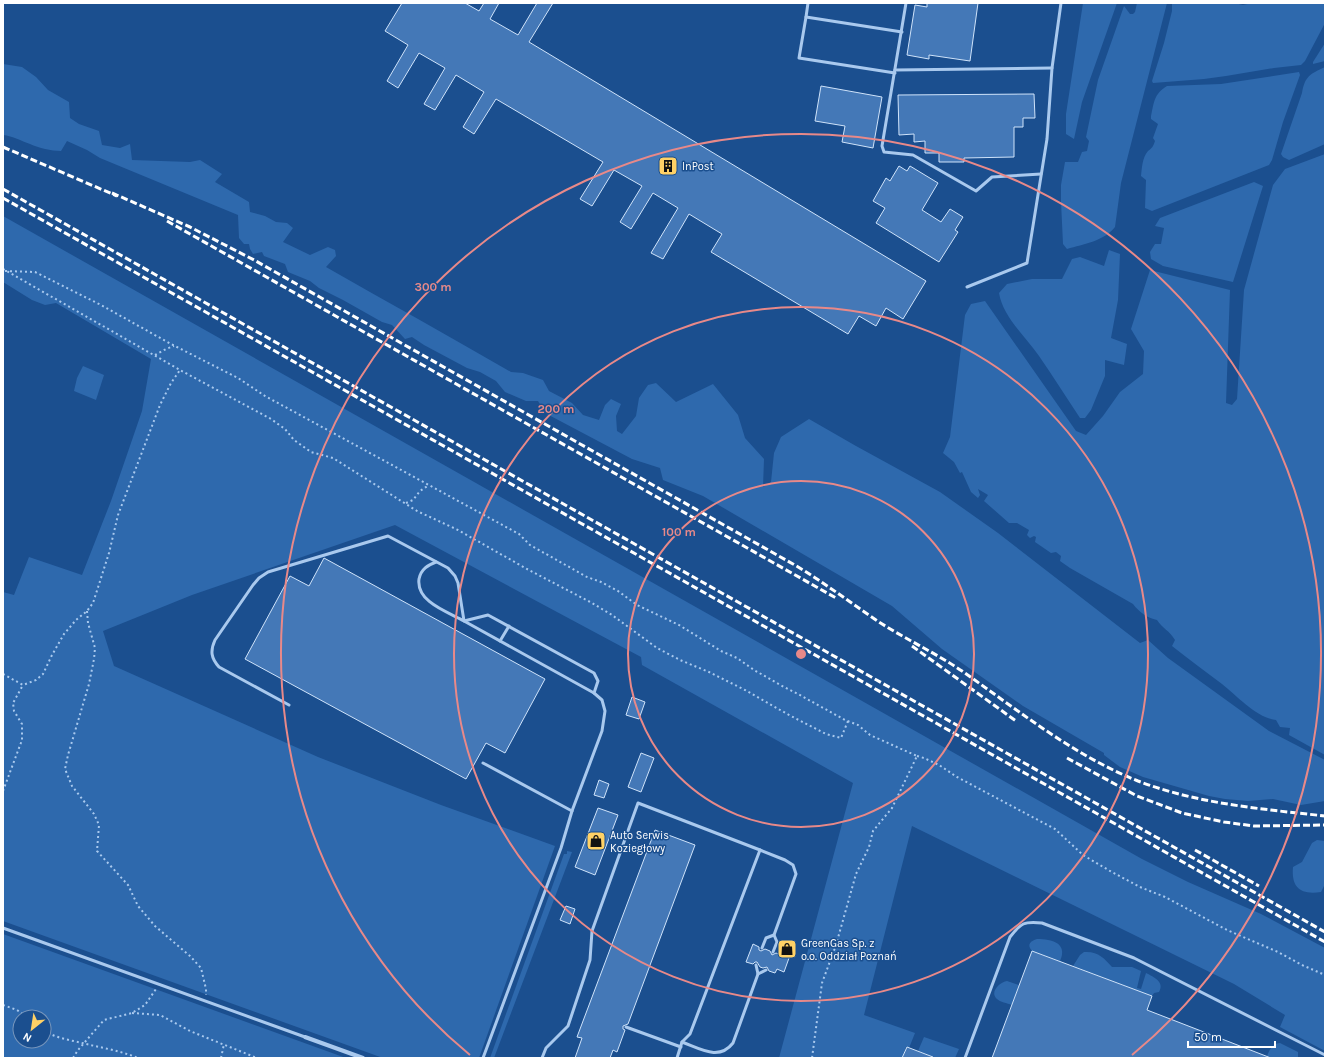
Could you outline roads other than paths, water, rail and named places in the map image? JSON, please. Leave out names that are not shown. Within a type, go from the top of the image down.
[{"type":"street","points":[[305,1037],[363,1058]]},
{"type":"lane","points":[[808,3],[799,58],[895,71],[1052,68]]},
{"type":"lane","points":[[906,3],[882,146],[884,152],[913,155],[976,191],[992,177],[1041,174]]},
{"type":"lane","points":[[967,287],[1027,263],[1047,139],[1052,68],[1061,3]]},
{"type":"lane","points":[[806,17],[902,32]]},
{"type":"lane","points":[[289,705],[219,667],[214,662],[211,655],[215,640],[259,578],[268,572],[388,536],[448,568],[455,576],[458,583],[464,621]]},
{"type":"lane","points":[[436,562],[428,565],[422,572],[420,578],[419,586],[422,594],[430,602],[594,693],[602,700],[605,711],[605,720],[602,731],[572,811],[561,848],[483,1058]]},
{"type":"lane","points":[[464,621],[488,615],[594,673],[598,681],[594,693]]},
{"type":"lane","points":[[500,641],[509,626]]},
{"type":"lane","points":[[483,763],[572,811]]},
{"type":"lane","points":[[542,1058],[546,1048],[568,1026],[590,960],[592,931],[638,803],[786,860],[793,865],[796,874],[774,935],[777,942],[773,952]]},
{"type":"lane","points":[[676,1058],[682,1042],[690,1034],[760,850]]},
{"type":"lane","points":[[965,1058],[1010,937],[1018,926],[1030,921],[1042,923],[1134,958],[1325,1055]]},
{"type":"lane","points":[[3,928],[305,1037]]},
{"type":"lane","points":[[762,948],[766,938],[774,935]]},
{"type":"lane","points":[[682,1042],[715,1054],[728,1050],[733,1043],[758,974],[756,965]]},
{"type":"lane","points":[[758,974],[766,970]]},
{"type":"lane","points":[[626,1027],[680,1047]]},
{"type":"railway","points":[[3,147],[117,196]]},
{"type":"railway","points":[[3,189],[1325,932]]},
{"type":"railway","points":[[112,193],[190,227],[254,260],[793,564],[825,584],[886,627],[962,671],[1047,731],[1114,770],[1138,781],[1184,795],[1254,808],[1325,816]]},
{"type":"railway","points":[[3,198],[1325,942]]},
{"type":"railway","points":[[167,221],[836,598]]},
{"type":"railway","points":[[912,646],[1016,721]]},
{"type":"railway","points":[[1067,758],[1137,796],[1182,813],[1224,822],[1254,826],[1325,825]]},
{"type":"railway","points":[[1195,850],[1259,886]]},
{"type":"place","name":"InPost","points":[[668,166]]},
{"type":"place","name":"Auto Serwis Koziegłowy","points":[[596,841]]},
{"type":"place","name":"GreenGas Sp. z o.o. Oddział Poznań","points":[[787,949]]}]
